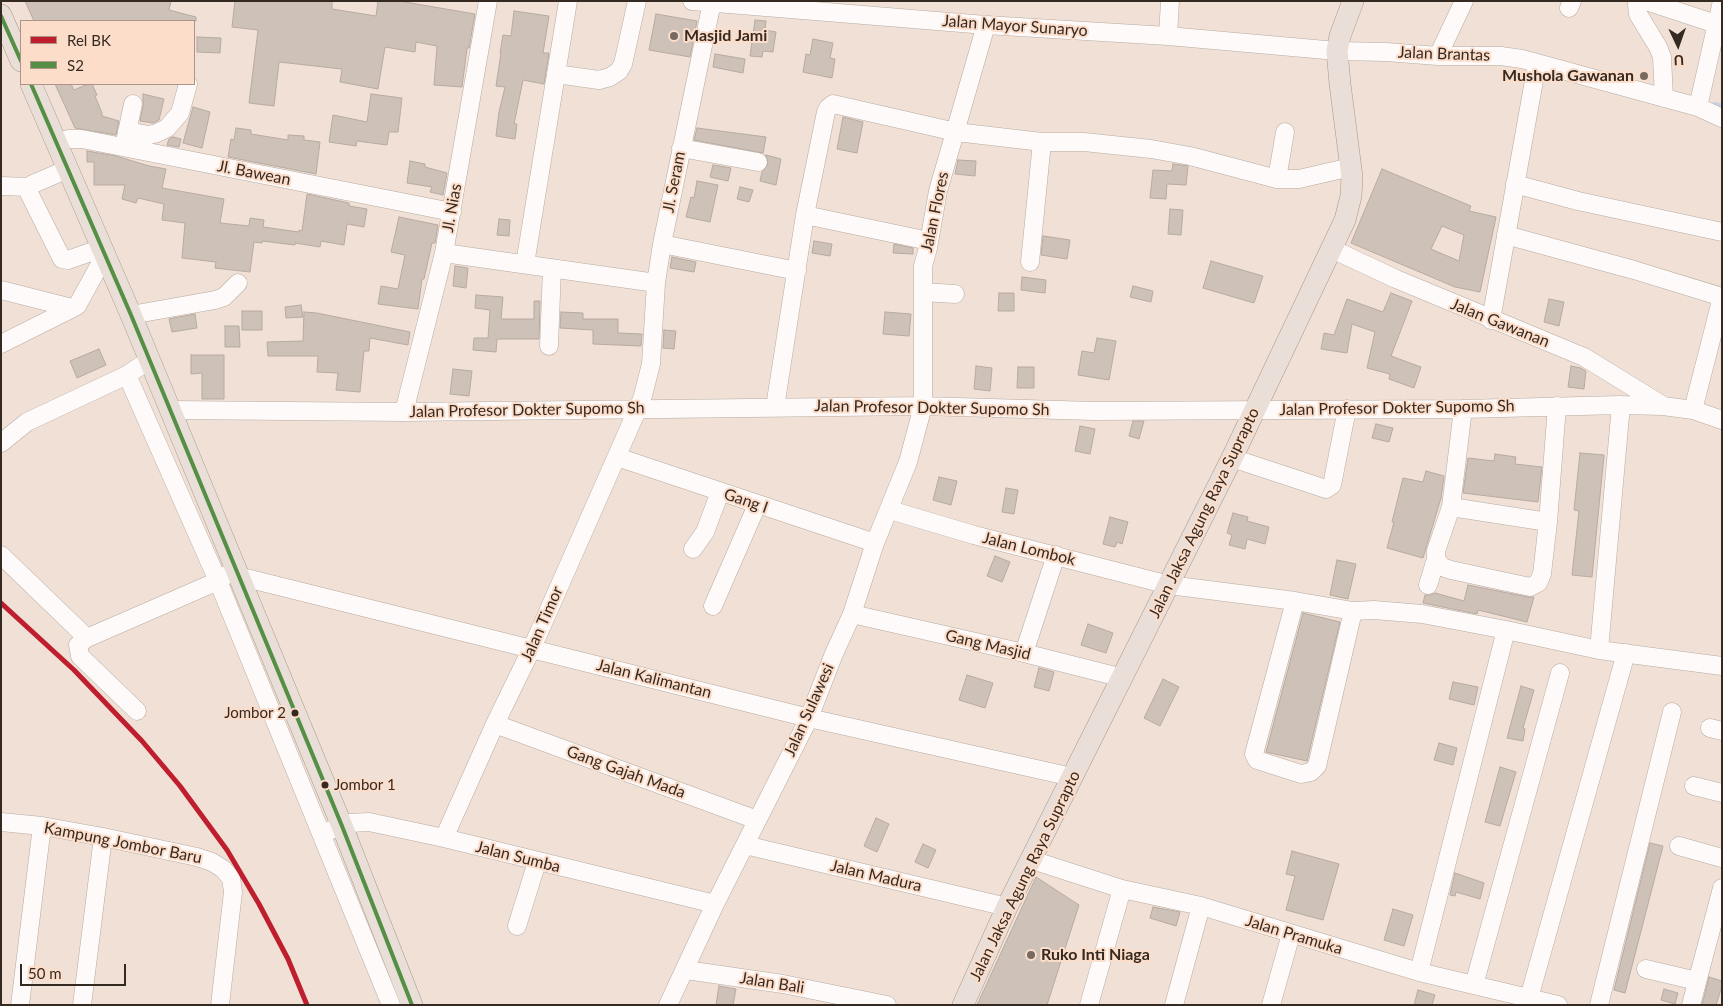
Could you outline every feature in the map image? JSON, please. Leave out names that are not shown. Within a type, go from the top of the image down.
[{"type":"main road","name":"Jalan Jaksa Agung Raya Suprapto","points":[[963,1005],[1007,907],[1232,458],[1345,220],[1351,196],[1351,167],[1337,51],[1340,36],[1353,1]]},
{"type":"main road","points":[[1,15],[20,59]]},
{"type":"main road","points":[[31,85],[170,410],[231,576],[342,826],[412,1005]]},
{"type":"street","name":"Jl. Nias","points":[[404,412],[444,253],[488,1]]},
{"type":"street","points":[[525,264],[568,1]]},
{"type":"street","points":[[556,74],[599,80],[610,77],[619,71],[624,64],[637,1]]},
{"type":"street","name":"Jalan Mayor Sunaryo","points":[[692,1],[986,25],[1168,36],[1337,51]]},
{"type":"street","points":[[1168,36],[1170,1]]},
{"type":"street","points":[[1438,56],[1464,1]]},
{"type":"street","points":[[1638,1],[1637,11],[1658,46],[1662,57],[1664,93]]},
{"type":"street","points":[[1646,1],[1716,24]]},
{"type":"street","points":[[1698,107],[1722,1]]},
{"type":"street","name":"Jl. Seram","points":[[638,409],[650,369],[656,283],[680,148],[718,2]]},
{"type":"street","name":"Jalan Flores","points":[[923,406],[923,266],[938,191],[986,25]]},
{"type":"street","name":"Jalan Brantas","points":[[1337,51],[1438,56],[1502,56],[1664,93],[1722,118]]},
{"type":"street","points":[[1491,320],[1515,184],[1529,61]]},
{"type":"street","points":[[133,104],[126,139],[157,134],[167,128],[180,113],[188,85]]},
{"type":"street","points":[[778,392],[805,215],[826,112],[830,106],[839,104],[956,132],[1042,142],[1084,142],[1151,149],[1190,156],[1277,179],[1299,179],[1351,167]]},
{"type":"street","points":[[1277,179],[1285,132]]},
{"type":"street","name":"Jl. Bawean","points":[[56,142],[69,138],[126,139],[452,212]]},
{"type":"street","points":[[1030,262],[1042,142]]},
{"type":"street","points":[[680,148],[758,162]]},
{"type":"street","points":[[1,186],[29,188],[68,169]]},
{"type":"street","points":[[1515,184],[1578,201],[1722,232]]},
{"type":"street","points":[[29,188],[29,193],[62,259],[68,260],[103,251]]},
{"type":"street","points":[[805,215],[929,241]]},
{"type":"street","points":[[1506,235],[1634,270],[1722,297],[1693,410]]},
{"type":"street","points":[[662,244],[797,271]]},
{"type":"street","name":"Jalan Gawanan","points":[[1332,249],[1491,320],[1584,357],[1663,406]]},
{"type":"street","points":[[1,344],[78,302],[103,251]]},
{"type":"street","points":[[444,253],[656,283]]},
{"type":"street","points":[[549,346],[552,268]]},
{"type":"street","points":[[130,315],[215,300],[224,297],[238,283]]},
{"type":"street","points":[[1,290],[78,302]]},
{"type":"street","points":[[923,292],[955,294]]},
{"type":"street","points":[[1,443],[27,422],[127,375],[149,360]]},
{"type":"street","points":[[127,375],[231,576],[322,834],[391,1005]]},
{"type":"street","name":"Jalan Profesor Dokter Supomo Sh","points":[[170,410],[404,412],[638,409],[778,392],[923,406],[1094,411],[1663,406],[1693,410],[1722,420]]},
{"type":"street","points":[[1599,650],[1621,405]]},
{"type":"street","name":"Jalan Sulawesi","points":[[668,1005],[686,970],[715,904],[809,718],[833,656],[852,614],[875,543],[908,462],[923,406]]},
{"type":"street","points":[[1436,559],[1442,567],[1451,570],[1530,587],[1538,583],[1542,574],[1548,522],[1557,406]]},
{"type":"street","name":"Jalan Timor","points":[[444,838],[495,724],[532,648],[638,409]]},
{"type":"street","points":[[1428,585],[1436,559],[1436,551],[1451,507],[1463,409]]},
{"type":"street","points":[[1232,458],[1326,489],[1332,485],[1347,410]]},
{"type":"street","name":"Gang I","points":[[617,457],[875,543]]},
{"type":"street","points":[[693,549],[705,532],[720,492]]},
{"type":"street","points":[[713,606],[757,505]]},
{"type":"street","points":[[1451,507],[1548,522]]},
{"type":"street","name":"Jalan Lombok","points":[[890,510],[974,535],[1169,585],[1353,610],[1422,614],[1599,650],[1722,666]]},
{"type":"street","points":[[1,555],[86,638]]},
{"type":"street","points":[[1024,653],[1056,555]]},
{"type":"street","points":[[137,711],[80,656],[78,645],[86,638],[231,576]]},
{"type":"street","name":"Jalan Kalimantan","points":[[231,576],[532,648],[809,718],[1072,777]]},
{"type":"street","points":[[1295,601],[1254,754],[1258,760],[1301,774],[1311,772],[1318,766],[1353,610]]},
{"type":"street","name":"Gang Masjid","points":[[852,614],[1024,653],[1123,678]]},
{"type":"street","points":[[1419,972],[1506,630]]},
{"type":"street","points":[[1529,998],[1626,653]]},
{"type":"street","points":[[1474,985],[1560,673]]},
{"type":"street","points":[[1599,1005],[1672,712]]},
{"type":"street","name":"Gang Gajah Mada","points":[[495,724],[757,820]]},
{"type":"street","points":[[1694,786],[1722,793]]},
{"type":"street","name":"Kampung Jombor Baru","points":[[1,822],[42,826],[103,837],[212,862],[223,869],[231,878],[232,892],[220,1005]]},
{"type":"street","name":"Jalan Sumba","points":[[322,834],[342,826],[369,822],[444,838],[715,904]]},
{"type":"street","points":[[20,1005],[42,826]]},
{"type":"street","points":[[82,1005],[103,837]]},
{"type":"street","name":"Jalan Madura","points":[[745,846],[1007,907]]},
{"type":"street","points":[[1679,846],[1722,858]]},
{"type":"street","name":"Jalan Pramuka","points":[[1032,860],[1122,889],[1201,906],[1419,972],[1558,1005]]},
{"type":"street","points":[[517,926],[537,862]]},
{"type":"street","points":[[1691,1005],[1722,888]]},
{"type":"street","points":[[1089,1005],[1122,889]]},
{"type":"street","points":[[1174,1005],[1201,906]]},
{"type":"street","points":[[1271,1005],[1291,934]]},
{"type":"street","points":[[1646,969],[1697,981]]},
{"type":"street","name":"Jalan Bali","points":[[686,970],[783,984],[887,1005]]},
{"type":"building","points":[[25,1],[171,1],[169,10],[196,17],[196,21],[34,20]]},
{"type":"building","points":[[235,1],[332,1],[332,9],[376,16],[378,1],[399,1],[475,14],[469,48],[467,48],[462,87],[434,85],[437,46],[416,42],[415,52],[385,47],[378,89],[340,82],[342,69],[279,62],[274,106],[249,103],[258,30],[232,27]]},
{"type":"building","points":[[514,11],[549,16],[543,53],[549,53],[544,84],[523,80],[514,124],[517,124],[515,139],[496,136],[505,87],[496,86],[500,53],[503,35],[511,36]]},
{"type":"building","name":"Masjid Jami","points":[[656,14],[697,21],[690,57],[649,50]]},
{"type":"building","points":[[755,20],[766,21],[765,30],[776,32],[773,52],[763,51],[762,57],[750,56]]},
{"type":"building","points":[[197,37],[221,38],[220,53],[197,52]]},
{"type":"building","points":[[813,39],[833,43],[830,58],[835,59],[832,78],[803,72],[806,54],[810,55]]},
{"type":"building","points":[[715,54],[745,59],[743,73],[713,67]]},
{"type":"building","points":[[55,85],[72,85],[74,90],[86,85],[92,85],[102,116],[119,121],[116,135],[75,128]]},
{"type":"building","points":[[143,94],[164,99],[159,120],[153,123],[140,121]]},
{"type":"building","points":[[371,94],[402,98],[398,132],[389,132],[387,145],[357,141],[356,146],[329,142],[333,115],[367,122]]},
{"type":"building","points":[[193,107],[210,112],[202,148],[183,143]]},
{"type":"building","points":[[843,117],[863,122],[857,153],[837,149]]},
{"type":"building","points":[[236,128],[251,130],[251,134],[288,140],[288,135],[304,136],[304,140],[320,142],[316,174],[228,157],[231,139],[234,140]]},
{"type":"building","points":[[697,128],[766,137],[763,153],[694,140]]},
{"type":"building","points":[[173,137],[181,139],[179,147],[167,145],[169,139]]},
{"type":"building","points":[[87,151],[116,156],[166,169],[162,188],[224,199],[220,223],[249,226],[250,218],[264,220],[263,227],[302,231],[307,194],[367,209],[364,227],[347,224],[344,245],[321,241],[320,247],[295,243],[295,245],[262,241],[262,243],[254,242],[250,272],[215,268],[216,262],[182,258],[185,223],[162,220],[164,204],[138,198],[136,203],[122,199],[125,185],[94,185],[94,162],[87,162]]},
{"type":"building","points":[[766,155],[781,159],[776,185],[760,181],[762,172],[768,164]]},
{"type":"building","points":[[958,160],[976,161],[975,176],[955,174]]},
{"type":"building","points":[[410,161],[425,164],[425,167],[447,173],[443,195],[430,192],[432,187],[407,183]]},
{"type":"building","points":[[1173,164],[1188,166],[1186,185],[1167,184],[1166,199],[1150,198],[1153,170],[1172,171]]},
{"type":"building","points":[[713,165],[731,168],[728,181],[710,177]]},
{"type":"building","points":[[1382,169],[1471,206],[1469,211],[1496,217],[1480,292],[1455,287],[1351,243]],"holes":[[[1442,226],[1464,235],[1459,261],[1431,249]]]},
{"type":"building","points":[[697,181],[718,185],[710,222],[686,217],[691,197],[694,198]]},
{"type":"building","points":[[740,187],[753,190],[749,202],[737,199]]},
{"type":"building","points":[[1170,209],[1183,210],[1181,235],[1168,234]]},
{"type":"building","points":[[399,217],[438,225],[435,243],[432,243],[424,279],[422,279],[418,309],[378,304],[381,286],[398,289],[405,255],[391,252]]},
{"type":"building","points":[[499,219],[510,220],[509,236],[497,235]]},
{"type":"building","points":[[1043,236],[1070,240],[1067,259],[1041,255]]},
{"type":"building","points":[[814,241],[832,244],[830,256],[812,253]]},
{"type":"building","points":[[894,244],[913,248],[913,254],[893,253]]},
{"type":"building","points":[[672,257],[696,262],[694,272],[670,268]]},
{"type":"building","points":[[1211,261],[1263,276],[1254,303],[1203,288]]},
{"type":"building","points":[[455,266],[468,268],[466,288],[453,286]]},
{"type":"building","points":[[1022,277],[1046,280],[1045,293],[1021,290]]},
{"type":"building","points":[[1133,286],[1153,291],[1151,302],[1130,297]]},
{"type":"building","points":[[999,293],[1014,293],[1014,311],[998,311]]},
{"type":"building","points":[[1391,293],[1412,301],[1391,356],[1421,367],[1414,388],[1389,379],[1390,374],[1367,368],[1375,332],[1352,324],[1347,353],[1321,349],[1324,333],[1334,335],[1347,299],[1383,312]]},
{"type":"building","points":[[476,295],[503,297],[501,319],[534,319],[534,301],[540,301],[539,339],[497,339],[496,352],[473,350],[474,338],[488,338],[490,310],[475,308]]},
{"type":"building","points":[[1549,299],[1564,302],[1559,326],[1544,322]]},
{"type":"building","points":[[301,305],[303,317],[286,318],[285,307]]},
{"type":"building","points":[[242,311],[262,311],[262,330],[242,330]]},
{"type":"building","points":[[304,312],[410,332],[408,345],[370,338],[369,351],[364,351],[360,392],[336,390],[338,373],[317,372],[318,356],[268,356],[267,342],[303,341]]},
{"type":"building","points":[[561,312],[583,313],[583,319],[618,319],[618,333],[642,334],[641,346],[593,344],[593,330],[560,328]]},
{"type":"building","points":[[885,312],[911,314],[909,336],[883,334]]},
{"type":"building","points":[[195,314],[197,328],[172,332],[169,319]]},
{"type":"building","points":[[225,326],[239,326],[240,347],[225,347]]},
{"type":"building","points":[[664,330],[676,331],[674,349],[663,348]]},
{"type":"building","points":[[1097,338],[1116,341],[1109,380],[1078,375],[1082,351],[1094,353]]},
{"type":"building","points":[[99,349],[106,365],[77,378],[70,361]]},
{"type":"building","points":[[191,355],[224,355],[224,399],[202,399],[202,373],[191,374]]},
{"type":"building","points":[[976,366],[992,368],[990,391],[974,389]]},
{"type":"building","points":[[1571,366],[1586,371],[1584,389],[1568,387]]},
{"type":"building","points":[[1018,367],[1034,367],[1034,388],[1017,388]]},
{"type":"building","points":[[453,369],[472,371],[469,396],[450,394]]},
{"type":"building","points":[[1133,421],[1144,421],[1139,439],[1129,436]]},
{"type":"building","points":[[1376,424],[1393,428],[1389,442],[1372,438]]},
{"type":"building","points":[[1080,426],[1095,429],[1090,454],[1075,451]]},
{"type":"building","points":[[1580,453],[1604,455],[1592,577],[1572,575],[1579,511],[1574,510]]},
{"type":"building","points":[[1495,454],[1516,457],[1515,464],[1542,467],[1538,502],[1463,493],[1468,458],[1494,461]]},
{"type":"building","points":[[1426,471],[1444,476],[1441,498],[1423,558],[1387,548],[1403,478],[1423,482]]},
{"type":"building","points":[[939,477],[957,481],[951,505],[933,500]]},
{"type":"building","points":[[1006,488],[1018,490],[1014,514],[1002,512]]},
{"type":"building","points":[[1233,513],[1248,517],[1247,521],[1269,527],[1265,544],[1247,539],[1245,549],[1229,545],[1232,535],[1227,533]]},
{"type":"building","points":[[1110,517],[1128,522],[1122,544],[1117,542],[1115,547],[1103,544]]},
{"type":"building","points":[[995,556],[1010,562],[1002,582],[987,576]]},
{"type":"building","points":[[1337,560],[1356,564],[1348,599],[1330,595]]},
{"type":"building","points":[[1468,585],[1534,597],[1527,622],[1478,610],[1477,614],[1423,603],[1425,595],[1435,593],[1464,601]]},
{"type":"building","points":[[1303,613],[1340,622],[1307,761],[1266,752]]},
{"type":"building","points":[[1088,624],[1113,633],[1106,653],[1081,645]]},
{"type":"building","points":[[1039,668],[1054,672],[1049,691],[1034,687]]},
{"type":"building","points":[[967,675],[993,683],[985,708],[959,700]]},
{"type":"building","points":[[1163,679],[1179,687],[1160,726],[1144,718]]},
{"type":"building","points":[[1453,682],[1478,687],[1474,705],[1449,699]]},
{"type":"building","points":[[1521,686],[1534,690],[1523,728],[1525,729],[1523,741],[1507,738]]},
{"type":"building","points":[[1439,743],[1457,748],[1453,765],[1434,760]]},
{"type":"building","points":[[1500,767],[1516,772],[1500,826],[1485,822]]},
{"type":"building","points":[[876,818],[889,824],[877,852],[864,846]]},
{"type":"building","points":[[1650,843],[1663,846],[1625,993],[1614,990]]},
{"type":"building","points":[[923,844],[936,850],[928,868],[915,862]]},
{"type":"building","points":[[1292,851],[1339,864],[1323,920],[1286,910],[1295,876],[1286,874]]},
{"type":"building","points":[[1455,873],[1484,883],[1480,899],[1456,892],[1455,896],[1450,895]]},
{"type":"building","name":"Ruko Inti Niaga","points":[[1036,877],[1079,905],[1047,1005],[977,1005]]},
{"type":"building","points":[[1153,907],[1180,912],[1176,926],[1150,918]]},
{"type":"building","points":[[1393,909],[1413,915],[1404,946],[1384,940]]},
{"type":"building","points":[[1709,977],[1722,981],[1722,986],[1716,1005],[1702,1005]]},
{"type":"building","points":[[719,986],[736,989],[733,1005],[716,1005]]},
{"type":"building","points":[[1664,989],[1678,993],[1675,1004],[1661,1000]]},
{"type":"building","points":[[1418,990],[1435,995],[1432,1005],[1414,1005]]},
{"type":"waterway","points":[[1715,104],[1722,106]]},
{"type":"rail line","name":"BK","points":[[1,603],[74,670],[142,741],[180,786],[227,850],[259,904],[288,959],[307,1005]]},
{"type":"transit line","name":"S2","points":[[1,16],[20,59]]},
{"type":"transit line","name":"S2","points":[[31,85],[131,315],[342,826],[412,1005]]},
{"type":"place","name":"Masjid Jami","points":[[674,36]]},
{"type":"place","name":"Mushola Gawanan","points":[[1644,76]]},
{"type":"place","name":"Jombor 2","points":[[295,713]]},
{"type":"place","name":"Jombor 1","points":[[325,785]]},
{"type":"place","name":"Ruko Inti Niaga","points":[[1031,955]]}]
